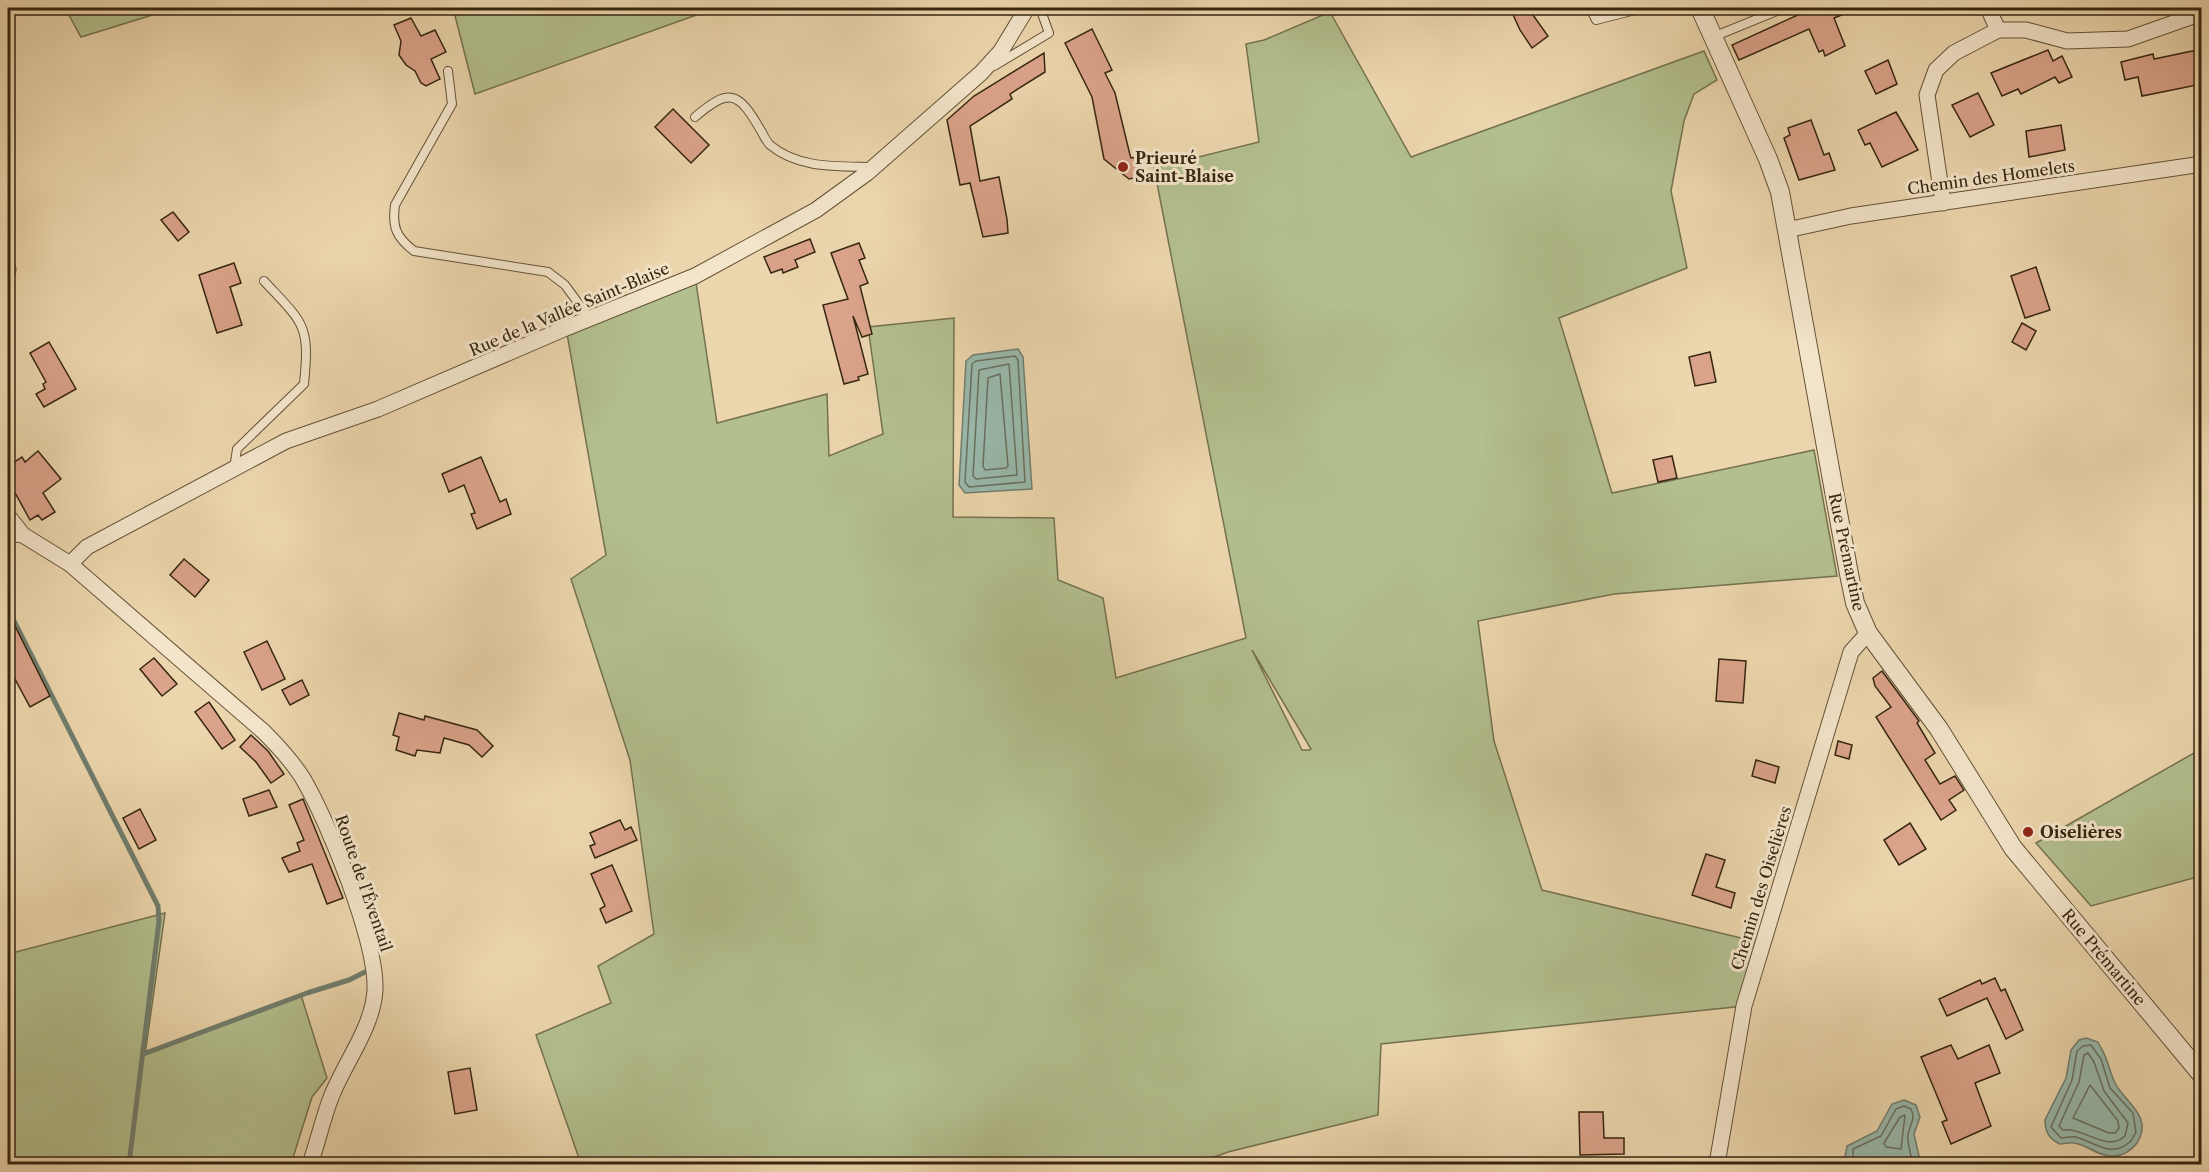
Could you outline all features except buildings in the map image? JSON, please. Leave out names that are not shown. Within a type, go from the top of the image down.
[{"type":"street","name":"Rue de la Vallée Saint-Blaise","points":[[70,564],[87,547],[286,441],[378,409],[589,318],[695,276],[816,210],[874,167],[981,74],[1001,51],[1027,8]]},
{"type":"street","name":"Rue Prémartine","points":[[1700,8],[1768,159],[1780,192],[1855,603],[1868,633],[1939,729],[2013,848],[2202,1075]]},
{"type":"street","points":[[1988,8],[1998,30]]},
{"type":"street","points":[[1943,203],[1927,95],[1936,70],[1954,53],[1998,30],[2026,30],[2067,41],[2128,39],[2202,13]]},
{"type":"street","name":"Chemin des Homelets","points":[[1787,230],[1851,216],[2202,164]]},
{"type":"street","points":[[8,516],[15,534]]},
{"type":"street","name":"Route de l'Éventail","points":[[15,534],[70,564],[286,753],[302,778],[330,832],[367,938],[373,963],[375,991],[364,1027],[332,1095],[310,1164]]},
{"type":"street","name":"Chemin des Oiselières","points":[[1717,1164],[1744,1006],[1851,652],[1868,633]]},
{"type":"lane","points":[[981,74],[1049,33],[1040,8]]},
{"type":"lane","points":[[1590,8],[1596,20],[1643,8]]},
{"type":"lane","points":[[1713,37],[1784,8]]},
{"type":"lane","points":[[448,71],[452,104],[395,205],[393,223],[399,240],[414,250],[548,272],[565,285],[589,318]]},
{"type":"lane","points":[[695,117],[725,96],[736,97],[747,106],[769,144],[798,161],[820,166],[874,167]]},
{"type":"lane","points":[[233,470],[237,449],[304,384],[307,348],[301,320],[264,281]]},
{"type":"green space","points":[[65,8],[175,8],[81,37]]},
{"type":"green space","points":[[453,8],[716,8],[475,94]]},
{"type":"green space","points":[[1330,12],[1411,157],[1704,51],[1717,80],[1694,94],[1684,121],[1671,191],[1687,268],[1559,318],[1612,493],[1814,450],[1837,576],[1614,594],[1478,621],[1494,741],[1542,890],[1762,943],[1744,1006],[1381,1044],[1378,1115],[1228,1152],[1196,1164],[581,1164],[536,1035],[611,1003],[598,966],[654,934],[630,760],[571,579],[606,555],[566,328],[695,276],[717,423],[827,394],[829,456],[883,434],[868,327],[954,318],[953,517],[1054,518],[1058,580],[1103,598],[1116,678],[1246,638],[1154,168],[1259,142],[1246,44],[1264,40]],"holes":[[[1252,650],[1311,749],[1302,750]]]},
{"type":"green space","points":[[2201,749],[2201,876],[2091,906],[2036,843]]},
{"type":"green space","points":[[165,913],[145,1055],[301,995],[327,1078],[312,1097],[291,1164],[8,1164],[8,954]]},
{"type":"water","points":[[1018,349],[1023,357],[1032,489],[965,493],[959,485],[966,361],[973,355]]},
{"type":"water","points":[[2086,1038],[2098,1042],[2115,1083],[2140,1117],[2142,1125],[2137,1143],[2120,1155],[2103,1155],[2074,1143],[2060,1144],[2048,1135],[2045,1120],[2066,1078],[2071,1050],[2079,1040]]},
{"type":"water","points":[[1904,1100],[1916,1105],[1920,1117],[1914,1134],[1919,1156],[1916,1164],[1884,1161],[1848,1164],[1845,1157],[1847,1146],[1877,1131],[1892,1104]]},
{"type":"waterway","points":[[8,609],[158,906],[159,921],[129,1164]]},
{"type":"waterway","points":[[143,1054],[307,993],[349,980],[365,972]]},
{"type":"place","name":"Prieuré Saint-Blaise","points":[[1123,167]]},
{"type":"place","name":"Oiselières","points":[[2028,832]]}]
